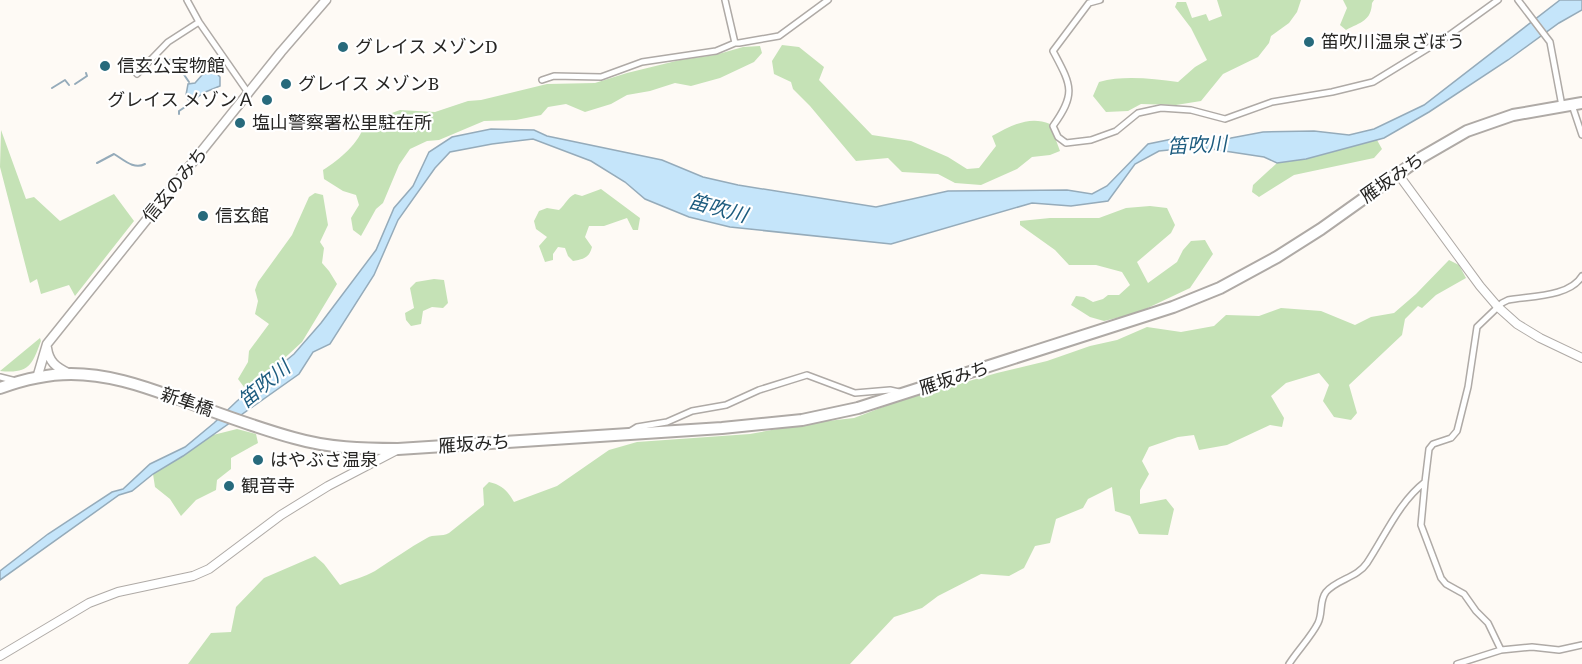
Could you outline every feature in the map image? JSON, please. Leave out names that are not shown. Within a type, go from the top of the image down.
[{"type":"highway","name":"雁坂みち","points":[[269,430],[321,445],[350,449],[398,449],[772,424],[831,415],[904,394],[1162,311],[1220,288],[1277,257],[1444,142],[1467,131],[1513,115],[1572,105]]},
{"type":"highway","points":[[0,388],[37,378],[70,374]]},
{"type":"highway","name":"新隼橋","points":[[70,374],[104,376],[139,385],[269,430]]},
{"type":"main road","name":"信玄のみち","points":[[37,378],[47,345],[326,0]]},
{"type":"main road","points":[[47,345],[51,360],[56,367],[70,374]]},
{"type":"street","points":[[187,0],[199,22],[249,94]]},
{"type":"street","points":[[725,0],[735,43]]},
{"type":"street","points":[[542,80],[554,76],[600,77],[642,62],[716,51],[735,43],[779,36],[828,0]]},
{"type":"street","points":[[1100,0],[1089,3],[1053,51],[1068,80],[1070,97],[1053,126],[1058,137],[1066,143],[1091,140],[1116,131],[1138,113],[1161,108],[1191,110],[1225,119],[1272,102],[1332,92],[1373,82],[1448,36],[1498,0]]},
{"type":"street","points":[[1518,0],[1550,42],[1582,135]]},
{"type":"street","points":[[138,74],[168,42],[199,22]]},
{"type":"street","points":[[1398,174],[1498,307],[1517,324],[1540,338],[1582,358]]},
{"type":"street","points":[[1501,650],[1492,628],[1476,611],[1468,598],[1441,579],[1421,525],[1430,449],[1433,444],[1451,438],[1457,431],[1468,387],[1477,327],[1508,300],[1564,291],[1576,284],[1582,276]]},
{"type":"street","points":[[626,434],[637,427],[667,422],[692,411],[734,402],[759,390],[807,375],[855,393],[890,390],[904,394]]},
{"type":"street","points":[[0,377],[19,382]]},
{"type":"street","points":[[0,656],[89,603],[104,597],[193,576],[209,569],[281,515],[328,486],[398,449]]},
{"type":"street","points":[[1289,664],[1319,621],[1325,594],[1333,585],[1365,566],[1387,528],[1417,488],[1425,482]]},
{"type":"street","points":[[1457,664],[1501,650],[1532,647],[1559,650],[1582,645]]},
{"type":"green space","points":[[1217,0],[1301,0],[1297,12],[1289,23],[1271,36],[1269,43],[1258,57],[1223,74],[1201,101],[1176,105],[1141,104],[1128,111],[1106,112],[1093,96],[1099,82],[1129,78],[1178,82],[1207,60],[1191,28],[1175,7],[1177,2],[1186,2],[1192,18],[1206,14],[1209,21],[1222,16]]},
{"type":"green space","points":[[1343,0],[1374,0],[1370,14],[1361,23],[1346,30],[1340,25],[1347,8]]},
{"type":"green space","points":[[782,45],[799,47],[824,67],[819,80],[872,135],[911,141],[948,157],[967,169],[979,168],[996,146],[992,136],[1020,123],[1035,121],[1050,124],[1060,151],[1050,155],[1032,157],[1017,169],[981,185],[955,183],[938,174],[902,172],[888,158],[856,161],[793,89],[791,82],[774,74],[772,61]]},
{"type":"green space","points":[[760,46],[762,53],[754,62],[720,78],[691,86],[675,83],[627,95],[611,104],[585,112],[566,104],[548,107],[541,115],[516,120],[484,121],[439,140],[427,141],[410,149],[399,165],[383,203],[376,209],[361,236],[353,230],[351,218],[359,205],[356,195],[343,191],[324,179],[323,170],[354,144],[365,123],[400,110],[435,112],[468,101],[547,84],[595,83],[680,60],[715,55],[743,47]]},
{"type":"green space","points":[[1,130],[26,199],[34,197],[60,221],[114,194],[134,221],[75,296],[69,285],[41,294],[37,279],[30,283],[0,167]]},
{"type":"green space","points":[[1377,140],[1382,149],[1374,158],[1294,175],[1259,197],[1252,192],[1253,185],[1277,163],[1306,159]]},
{"type":"green space","points":[[601,189],[640,218],[638,230],[633,230],[627,218],[604,226],[589,226],[585,237],[592,247],[588,256],[573,261],[565,248],[558,247],[553,254],[553,260],[545,262],[539,246],[547,237],[536,229],[534,221],[539,211],[547,208],[559,210],[575,194],[582,196]]},
{"type":"green space","points":[[315,193],[323,195],[328,225],[320,242],[324,248],[322,263],[337,284],[302,342],[276,366],[244,387],[238,379],[248,362],[249,351],[269,324],[255,314],[258,301],[255,290],[258,282],[292,235],[309,197]]},
{"type":"green space","points":[[1150,206],[1167,208],[1175,225],[1171,233],[1137,262],[1148,283],[1177,262],[1191,241],[1205,240],[1213,254],[1190,288],[1137,313],[1104,321],[1090,317],[1071,305],[1076,296],[1093,302],[1108,295],[1119,295],[1130,285],[1122,272],[1096,265],[1069,265],[1055,250],[1020,225],[1020,221],[1050,218],[1099,218],[1126,208]]},
{"type":"green space","points":[[1449,260],[1459,265],[1466,278],[1436,295],[1422,308],[1418,306],[1405,319],[1402,335],[1349,385],[1357,413],[1351,420],[1334,417],[1323,401],[1329,385],[1319,373],[1286,383],[1271,396],[1284,418],[1282,427],[1270,425],[1227,445],[1199,450],[1194,435],[1178,437],[1149,447],[1142,461],[1149,474],[1140,490],[1140,504],[1166,499],[1174,509],[1168,535],[1139,534],[1130,516],[1115,511],[1112,487],[1088,499],[1083,508],[1056,519],[1050,543],[1035,546],[1024,568],[1009,576],[981,574],[938,596],[922,608],[894,617],[850,664],[188,664],[211,633],[231,632],[236,607],[264,578],[315,556],[340,585],[367,575],[427,538],[449,533],[484,505],[483,488],[489,482],[504,489],[514,502],[557,486],[609,450],[637,442],[750,434],[854,418],[899,401],[1117,340],[1147,327],[1181,332],[1214,326],[1226,315],[1259,316],[1281,308],[1321,311],[1355,325],[1371,317],[1394,313]]},
{"type":"green space","points":[[444,280],[448,303],[443,308],[432,307],[423,311],[421,324],[411,326],[406,320],[405,313],[414,308],[410,288],[416,282]]},
{"type":"green space","points":[[40,338],[38,349],[28,366],[17,371],[0,371]]},
{"type":"green space","points":[[237,429],[256,434],[258,443],[231,458],[231,469],[217,480],[216,490],[196,500],[181,516],[170,499],[155,487],[153,474],[213,435]]},
{"type":"water","name":"笛吹川","points":[[1560,0],[1582,0],[1582,10],[1559,23],[1429,112],[1384,138],[1306,159],[1277,163],[1264,157],[1198,147],[1159,151],[1135,164],[1108,201],[1071,206],[1032,203],[891,244],[730,227],[689,217],[645,199],[625,182],[591,161],[533,139],[450,152],[435,168],[398,220],[374,275],[330,344],[313,352],[299,374],[183,456],[153,474],[132,491],[119,495],[0,580],[0,571],[48,534],[112,492],[123,489],[150,464],[185,447],[294,354],[321,323],[376,250],[394,208],[413,186],[429,152],[452,137],[491,129],[534,130],[547,136],[662,160],[703,177],[738,185],[876,207],[948,191],[1067,190],[1092,194],[1107,186],[1148,144],[1182,137],[1231,138],[1263,132],[1314,131],[1349,135],[1374,129],[1424,105]]},
{"type":"water","points":[[213,70],[220,77],[220,86],[203,93],[190,103],[186,95],[188,84],[195,83],[202,75]]},
{"type":"waterway","points":[[153,64],[158,65],[172,59]]},
{"type":"waterway","points":[[174,60],[189,82]]},
{"type":"waterway","points":[[75,84],[87,76],[86,73]]},
{"type":"waterway","points":[[52,88],[65,80],[69,85]]},
{"type":"waterway","points":[[179,114],[179,111],[191,103]]},
{"type":"waterway","points":[[97,163],[114,154],[133,165],[145,164]]},
{"type":"place","name":"笛吹川温泉ざぼう","points":[[1309,42]]},
{"type":"place","name":"グレイス メゾンD","points":[[343,47]]},
{"type":"place","name":"信玄公宝物館","points":[[105,66]]},
{"type":"place","name":"グレイス メゾンB","points":[[286,84]]},
{"type":"place","name":"グレイス メゾンＡ","points":[[267,100]]},
{"type":"place","name":"塩山警察署松里駐在所","points":[[240,123]]},
{"type":"place","name":"信玄館","points":[[203,216]]},
{"type":"place","name":"はやぶさ温泉","points":[[258,460]]},
{"type":"place","name":"観音寺","points":[[229,486]]}]
